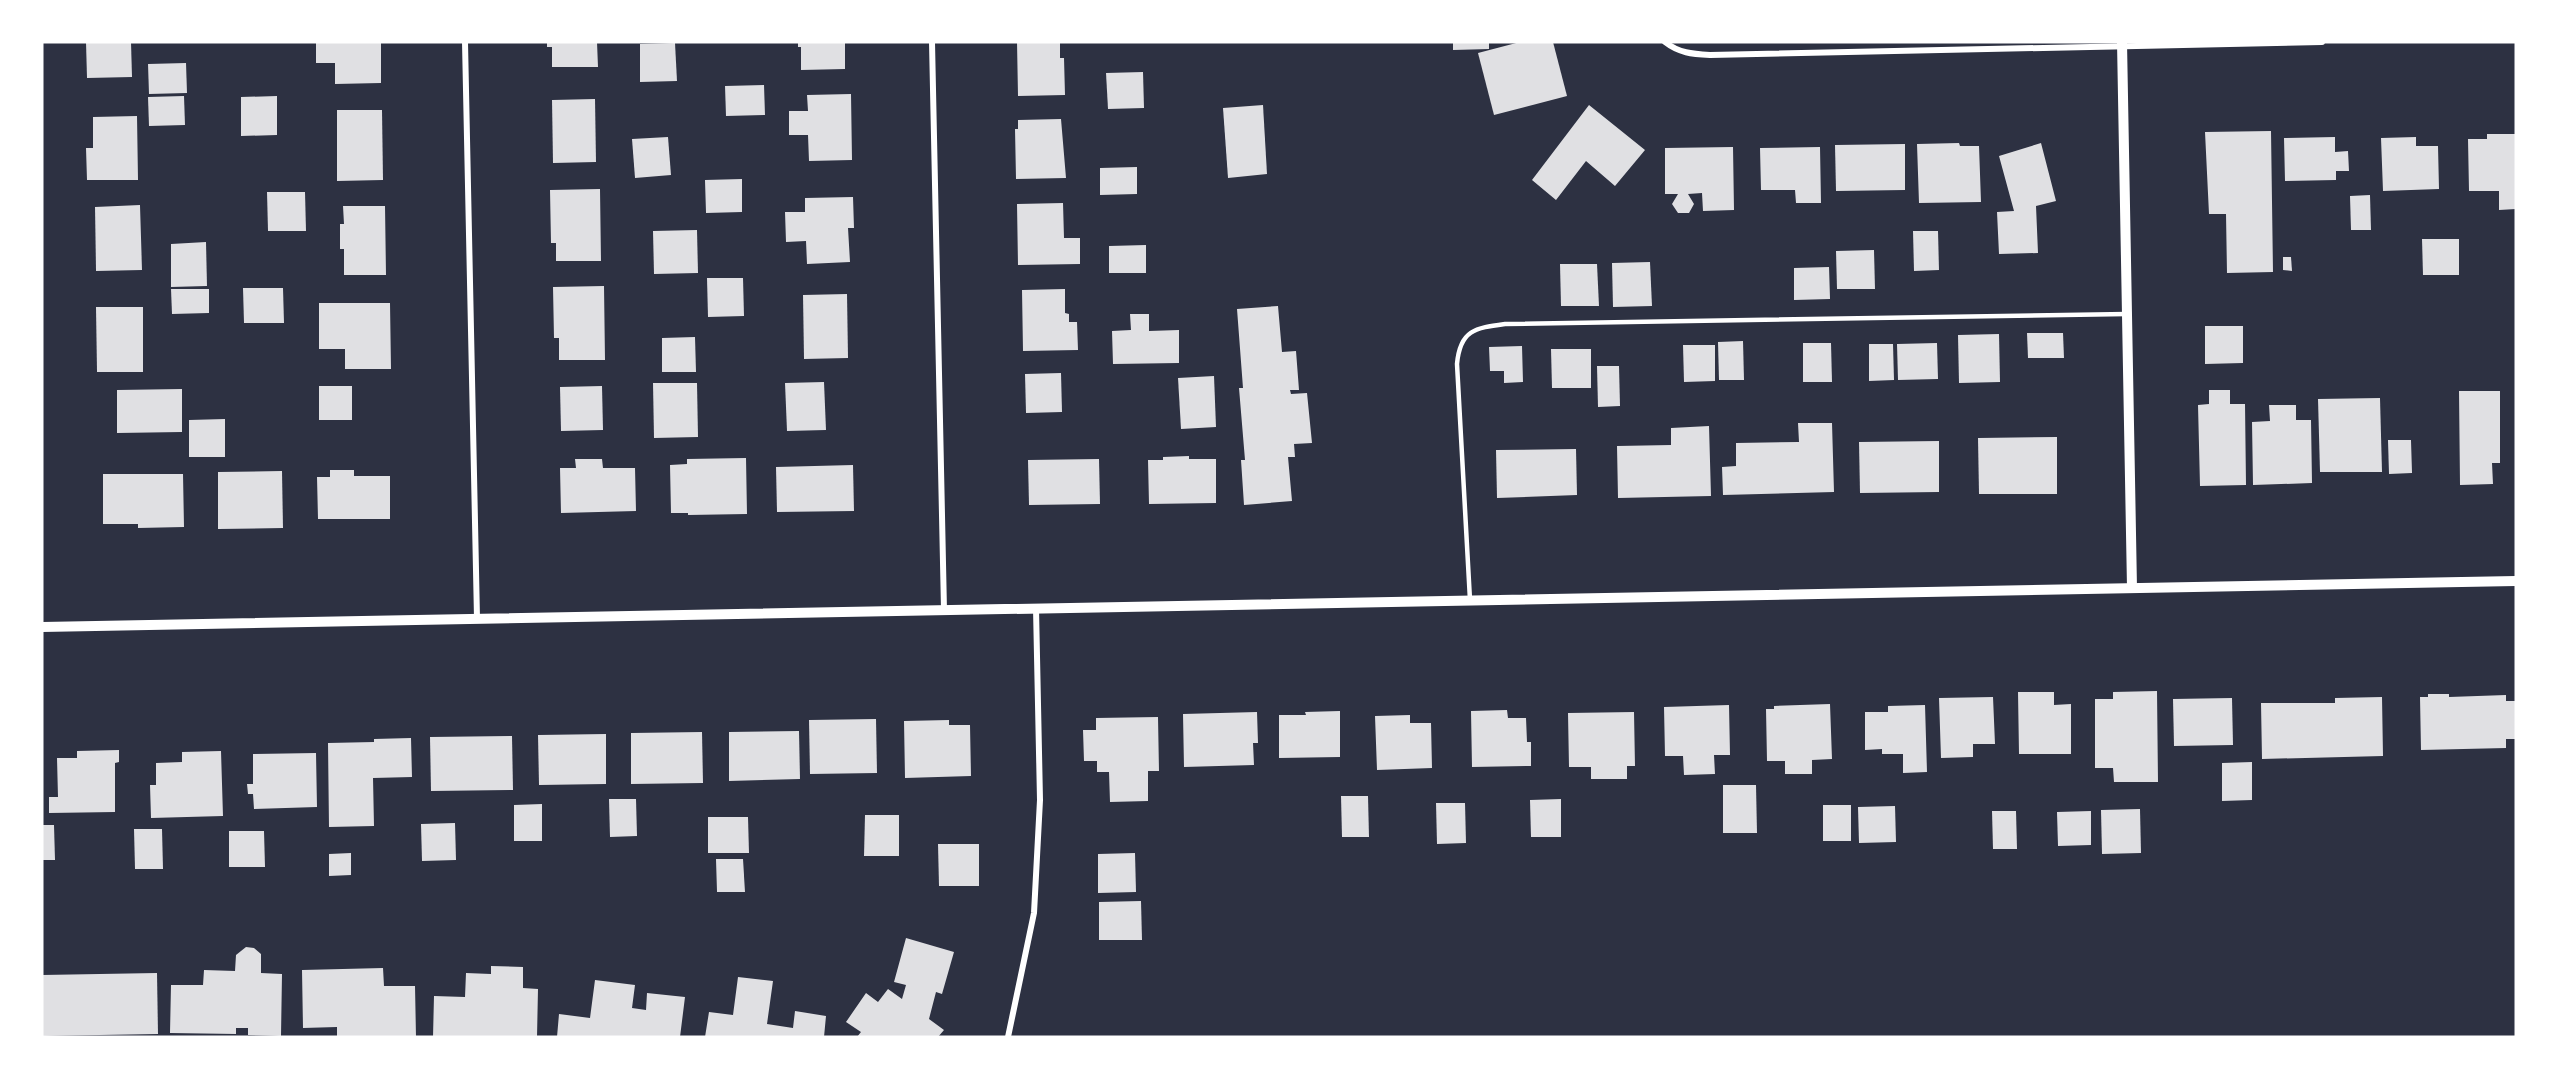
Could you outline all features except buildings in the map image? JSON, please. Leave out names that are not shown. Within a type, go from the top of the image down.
[{"type":"street","points":[[465,42],[477,618]]},
{"type":"street","points":[[932,42],[944,610]]},
{"type":"street","points":[[1665,42],[1675,50],[1710,55],[2122,44],[2322,42]]},
{"type":"street","points":[[2122,44],[2132,588]]},
{"type":"street","points":[[42,627],[2516,580]]},
{"type":"street","points":[[1008,1037],[1034,913],[1040,800],[1036,608]]},
{"type":"lane","points":[[1470,600],[1458,349],[1474,329],[1505,324],[2127,314]]}]
